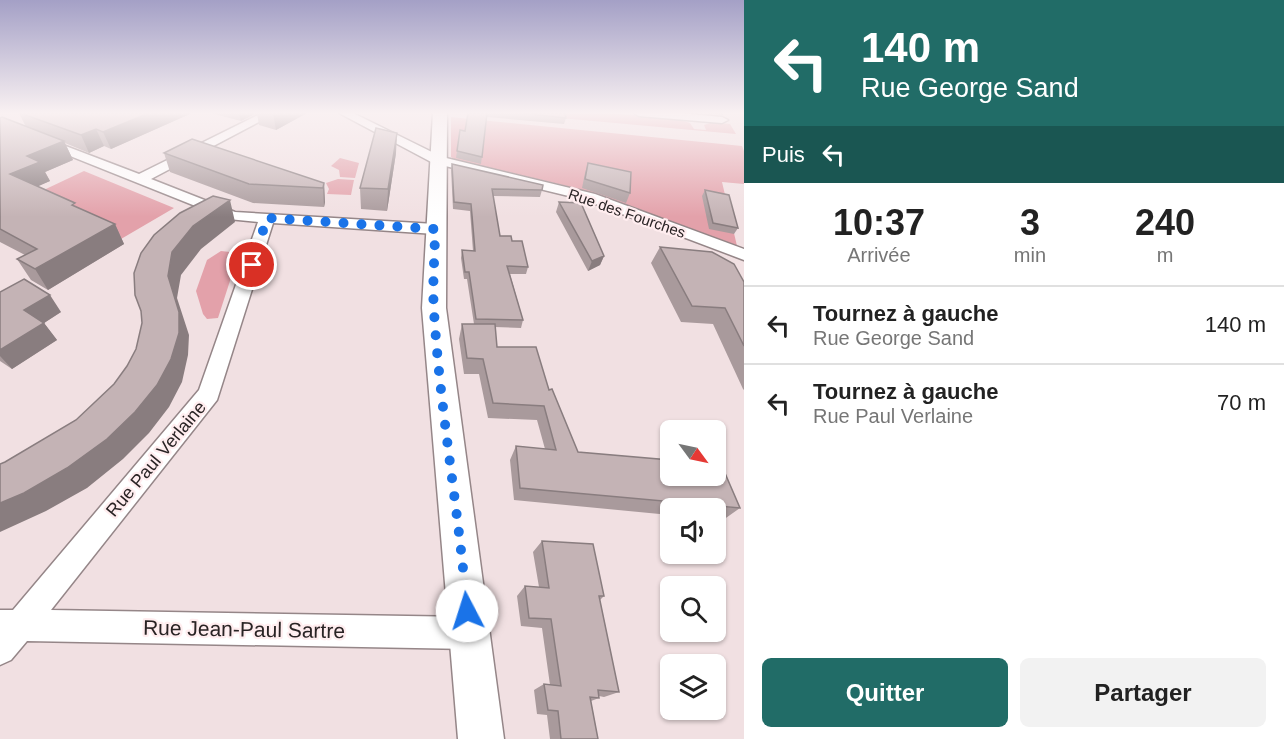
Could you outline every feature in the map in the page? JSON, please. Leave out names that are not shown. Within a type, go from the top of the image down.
[{"type":"street","points":[[60,147],[233,216],[435,229]]},
{"type":"street","points":[[140,179],[203,147]]},
{"type":"street","name":"Rue des Fourches","points":[[413,147],[438,160],[590,197],[744,255]]},
{"type":"street","points":[[439,147],[434,308],[437,358],[461,545],[481,739]]},
{"type":"street","name":"Rue Paul Verlaine","points":[[0,649],[10,625],[209,394],[267,218]]},
{"type":"street","name":"Rue Jean-Paul Sartre","points":[[10,625],[469,633]]},
{"type":"shaded area","points":[[451,147],[743,147],[744,184],[722,182],[737,246],[567,186],[451,157]]},
{"type":"shaded area","points":[[340,158],[359,163],[355,178],[340,177],[339,170],[331,166]]},
{"type":"shaded area","points":[[84,171],[174,208],[121,239],[31,196]]},
{"type":"shaded area","points":[[338,179],[354,180],[351,195],[327,194],[329,189],[326,183]]},
{"type":"shaded area","points":[[221,251],[239,253],[218,318],[207,319],[203,314],[196,291],[207,260]]},
{"type":"building","points":[[0,147],[48,147],[27,156],[40,162],[10,174],[115,224],[35,269],[17,259],[37,249],[0,229]]},
{"type":"building","points":[[175,147],[217,147],[324,183],[323,188],[249,184],[164,153]]},
{"type":"building","points":[[371,147],[395,147],[388,189],[360,188]]},
{"type":"building","points":[[458,147],[483,147],[482,157],[457,151]]},
{"type":"building","points":[[588,163],[631,172],[630,193],[585,179]]},
{"type":"building","points":[[452,164],[543,185],[542,190],[492,189],[500,236],[511,236],[512,241],[522,241],[528,267],[507,266],[523,320],[476,319],[469,272],[465,272],[462,250],[475,251],[471,204],[454,202]]},
{"type":"building","points":[[705,190],[729,195],[738,228],[713,223]]},
{"type":"building","points":[[213,196],[230,200],[193,226],[172,252],[168,276],[179,312],[179,333],[171,359],[157,385],[135,412],[107,439],[67,468],[24,493],[0,503],[0,464],[76,420],[114,384],[127,366],[136,349],[142,323],[141,311],[135,295],[134,273],[141,253],[154,235],[180,213]]},
{"type":"building","points":[[559,202],[581,203],[604,256],[592,261]]},
{"type":"building","points":[[660,247],[712,252],[734,264],[744,282],[744,346],[725,308],[692,306]]},
{"type":"building","points":[[24,279],[50,295],[24,310],[44,323],[0,350],[0,292]]},
{"type":"building","points":[[462,324],[495,324],[497,347],[536,347],[549,390],[552,389],[578,452],[660,459],[660,486],[726,486],[726,476],[740,508],[726,507],[726,498],[660,498],[660,501],[520,488],[516,446],[556,450],[544,406],[493,403],[483,359],[467,358]]},
{"type":"building","points":[[542,541],[593,544],[604,596],[599,596],[619,692],[598,690],[599,698],[590,697],[598,739],[561,739],[558,711],[548,710],[544,684],[561,686],[551,619],[529,618],[525,586],[549,588]]},
{"type":"route","points":[[252,265],[267,218],[435,229],[434,308],[437,358],[460,531],[467,611]]}]
